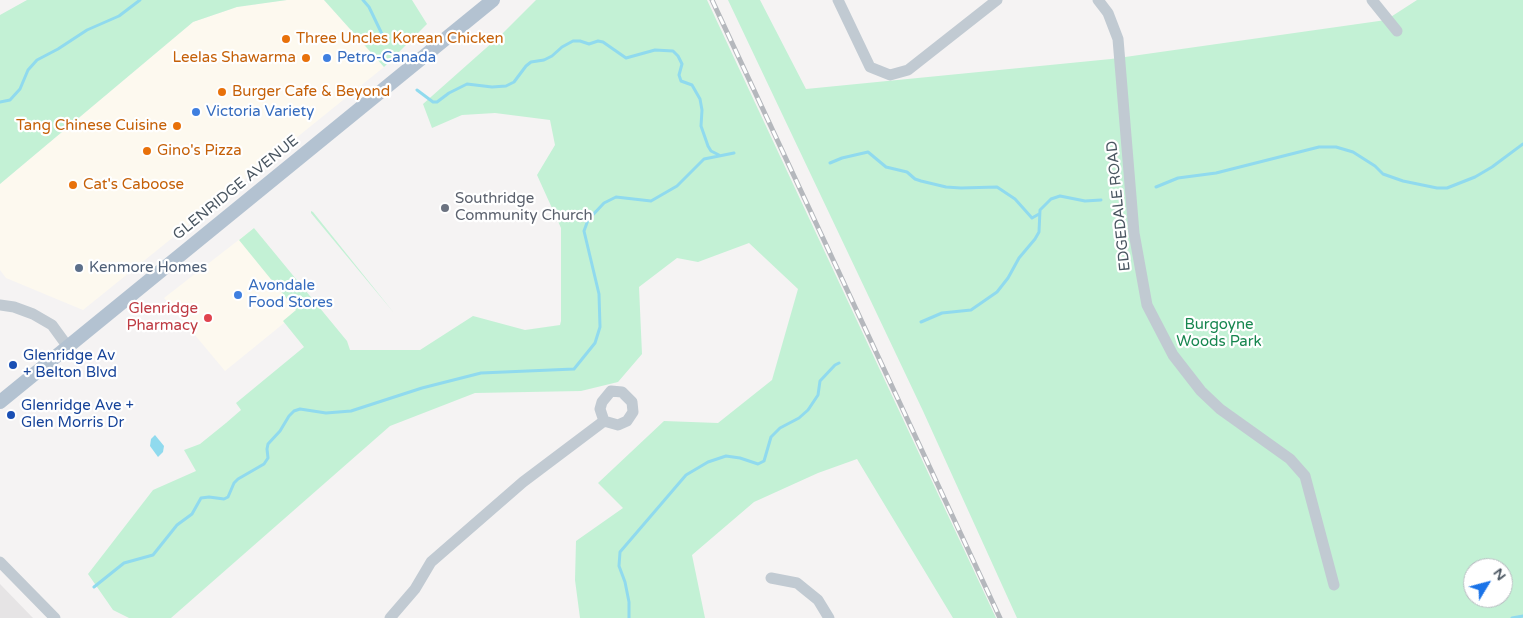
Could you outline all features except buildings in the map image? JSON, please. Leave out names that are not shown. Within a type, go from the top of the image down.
[{"type":"main road","name":"GLENRIDGE AVENUE","points":[[0,402],[493,0]]},
{"type":"street","points":[[838,0],[870,67],[890,75],[908,70],[997,0]]},
{"type":"street","name":"EDGEDALE ROAD","points":[[1098,0],[1108,12],[1118,39],[1134,233],[1147,305],[1173,355],[1201,391],[1220,410],[1290,459],[1305,476],[1334,585]]},
{"type":"street","points":[[1372,0],[1397,31]]},
{"type":"street","points":[[0,305],[14,307],[33,314],[52,325],[68,347]]},
{"type":"street","points":[[390,618],[409,596],[432,562],[523,482],[604,421]]},
{"type":"street","points":[[0,562],[55,618]]},
{"type":"street","points":[[771,578],[797,583],[818,600],[829,618]]},
{"type":"shaded area","points":[[287,0],[324,0],[384,67],[83,310],[6,278],[0,270],[0,184],[193,22],[237,7]]},
{"type":"shaded area","points":[[254,228],[310,302],[225,371],[164,298]]},
{"type":"shaded area","points":[[0,584],[33,618],[0,618]]},
{"type":"green space","points":[[27,0],[287,0],[237,7],[193,22],[0,184],[0,15]]},
{"type":"green space","points":[[324,0],[412,0],[427,24],[384,67]]},
{"type":"green space","points":[[536,0],[707,0],[996,618],[953,618],[857,459],[818,473],[754,502],[692,555],[705,618],[580,618],[575,580],[576,541],[623,508],[598,483],[664,421],[718,423],[772,380],[798,289],[749,243],[698,262],[677,258],[639,287],[642,354],[618,382],[581,391],[475,393],[390,426],[171,618],[129,618],[113,610],[88,574],[153,490],[196,471],[184,450],[200,444],[226,423],[241,410],[236,403],[304,347],[283,321],[296,310],[239,240],[254,228],[347,341],[350,350],[420,350],[473,316],[525,330],[560,325],[561,228],[537,175],[555,145],[550,120],[495,113],[462,115],[432,128],[423,104],[503,33]]},
{"type":"green space","name":"Burgoyne Woods Park","points":[[728,0],[760,0],[806,89],[1111,59],[1386,20],[1417,0],[1523,0],[1523,618],[1017,618],[923,411]]},
{"type":"green space","points":[[311,211],[313,212],[394,313],[311,213]]},
{"type":"water","points":[[155,435],[164,446],[163,452],[158,457],[150,446],[151,439]]},
{"type":"waterway","points":[[0,102],[10,100],[20,89],[28,70],[37,60],[87,30],[119,16],[140,0]]},
{"type":"waterway","points":[[363,0],[369,7],[386,39]]},
{"type":"waterway","points":[[417,90],[433,102],[437,102],[449,93],[467,84],[492,87],[506,86],[514,82],[531,62],[544,60],[573,41],[589,44],[598,41],[603,42],[626,58],[655,50],[673,51],[682,64],[679,75],[681,81],[692,85],[700,99],[702,110],[701,126],[708,146],[711,151],[719,155]]},
{"type":"waterway","points":[[1156,187],[1178,178],[1216,173],[1319,147],[1336,147],[1353,152],[1375,166],[1383,174],[1403,181],[1437,188],[1447,188],[1475,177],[1523,144]]},
{"type":"waterway","points":[[830,163],[868,152],[886,167],[907,172],[915,179],[921,181],[946,187],[997,187],[1015,199],[1032,218],[1039,214]]},
{"type":"waterway","points":[[94,587],[124,563],[153,555],[177,525],[192,514],[201,498],[224,499],[228,497],[234,483],[238,479],[264,464],[268,458],[268,444],[294,411],[300,409],[326,413],[351,411],[422,388],[481,373],[574,369],[595,343],[600,327],[599,294],[584,231],[588,220],[604,203],[616,197],[651,201],[677,186],[704,159],[734,153]]},
{"type":"waterway","points":[[921,322],[942,313],[971,310],[997,292],[1008,278],[1019,258],[1035,239],[1039,232],[1040,210],[1051,199],[1060,196],[1085,201],[1101,200]]},
{"type":"waterway","points":[[629,618],[629,602],[619,566],[620,552],[686,475],[708,462],[726,456],[758,464],[764,461],[771,437],[780,428],[799,418],[808,410],[818,395],[820,381],[839,363]]},
{"type":"waterway","points":[[1512,618],[1523,616]]},
{"type":"railway","points":[[712,0],[1000,618]]},
{"type":"place","name":"Three Uncles Korean Chicken","points":[[286,39]]},
{"type":"place","name":"Leelas Shawarma","points":[[306,58]]},
{"type":"place","name":"Petro-Canada","points":[[327,58]]},
{"type":"place","name":"Burger Cafe & Beyond","points":[[222,92]]},
{"type":"place","name":"Victoria Variety","points":[[196,112]]},
{"type":"place","name":"Tang Chinese Cuisine","points":[[177,126]]},
{"type":"place","name":"Gino's Pizza","points":[[147,151]]},
{"type":"place","name":"Cat's Caboose","points":[[73,185]]},
{"type":"place","name":"Southridge Community Church","points":[[445,208]]},
{"type":"place","name":"Kenmore Homes","points":[[79,268]]},
{"type":"place","name":"Avondale Food Stores","points":[[238,295]]},
{"type":"place","name":"Glenridge Pharmacy","points":[[208,318]]},
{"type":"place","name":"Glenridge Av + Belton Blvd","points":[[13,365]]},
{"type":"place","name":"Glenridge Ave + Glen Morris Dr","points":[[11,415]]}]
